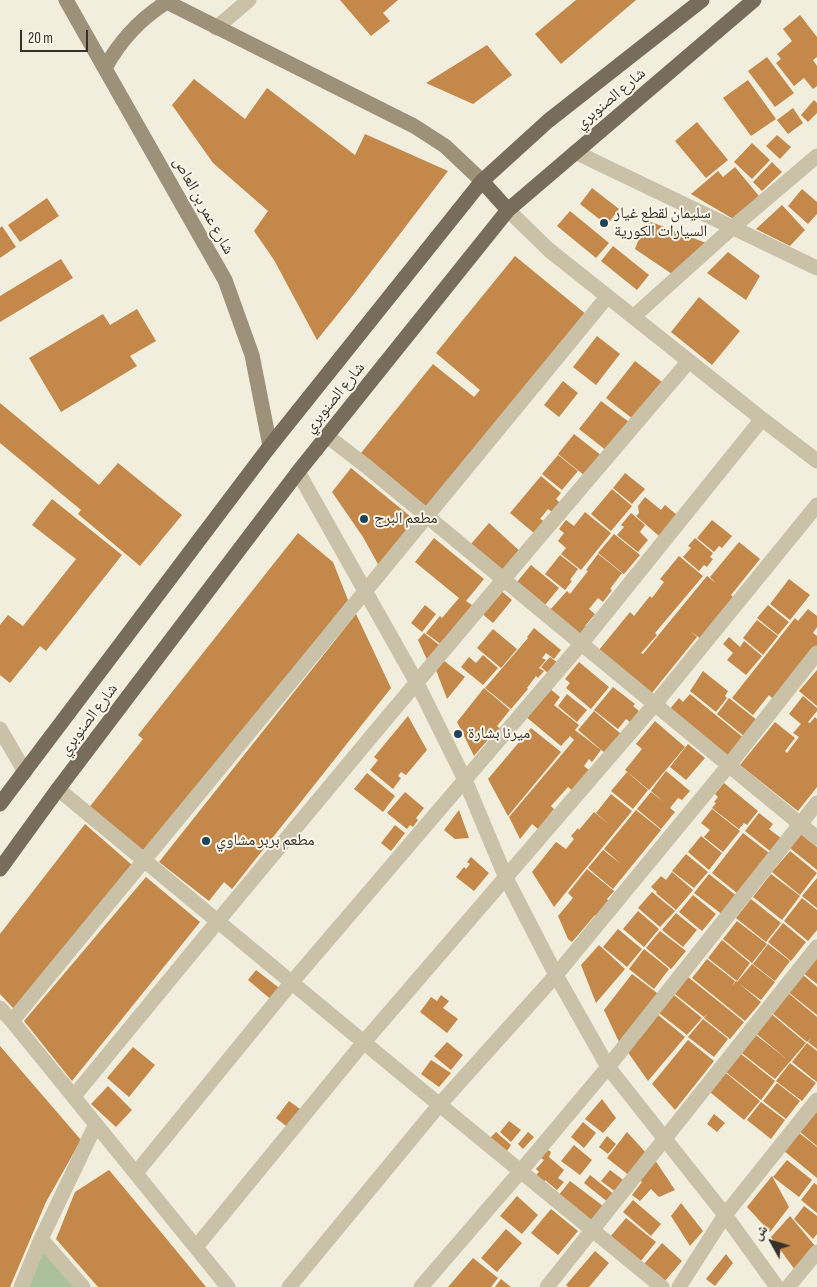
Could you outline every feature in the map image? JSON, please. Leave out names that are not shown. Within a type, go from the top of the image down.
[{"type":"main road","name":"شارع الصنوبري","points":[[0,869],[58,789],[298,472],[508,210],[754,0]]},
{"type":"main road","name":"شارع الصنوبري","points":[[0,804],[270,446],[482,181],[548,121],[697,1]]},
{"type":"main road","points":[[482,181],[508,210]]},
{"type":"street","name":"شارع عمر بن العاص","points":[[66,0],[225,280],[252,355],[270,446]]},
{"type":"street","points":[[216,28],[249,0]]},
{"type":"street","points":[[106,68],[125,37],[165,1],[414,126],[445,146],[482,181]]},
{"type":"street","points":[[575,152],[817,268]]},
{"type":"street","points":[[633,317],[732,228],[817,156]]},
{"type":"street","points":[[508,210],[549,250],[817,461]]},
{"type":"street","points":[[12,1021],[607,297]]},
{"type":"street","points":[[74,1096],[217,921],[502,580],[689,361]]},
{"type":"street","points":[[136,1173],[292,982],[580,644],[762,419]]},
{"type":"street","points":[[327,436],[366,466],[817,838]]},
{"type":"street","points":[[298,472],[416,683],[464,780],[506,878],[556,975],[608,1067],[725,1215],[777,1287]]},
{"type":"street","points":[[196,1247],[364,1042],[655,704],[817,505]]},
{"type":"street","points":[[289,1287],[440,1104],[556,975],[728,765],[817,652]]},
{"type":"street","points":[[0,729],[25,772]]},
{"type":"street","points":[[58,789],[520,1172],[662,1287]]},
{"type":"street","points":[[421,1287],[608,1067],[817,803]]},
{"type":"street","points":[[547,1287],[817,947]]},
{"type":"street","points":[[0,1008],[74,1096],[228,1287]]},
{"type":"street","points":[[679,1287],[725,1215],[817,1100]]},
{"type":"street","points":[[21,1287],[41,1239],[96,1124]]},
{"type":"street","points":[[41,1239],[84,1287]]},
{"type":"street","points":[[788,1287],[817,1252]]},
{"type":"green space","points":[[42,1249],[74,1287],[27,1287]]},
{"type":"building","points":[[340,0],[398,0],[383,13],[390,21],[371,36]]},
{"type":"building","points":[[576,0],[636,0],[561,64],[535,34]]},
{"type":"building","points":[[800,15],[817,37],[817,57],[813,60],[817,66],[817,86],[813,89],[804,78],[794,86],[776,63],[781,59],[777,54],[792,41],[783,29]]},
{"type":"building","points":[[487,45],[512,75],[473,104],[426,83]]},
{"type":"building","points":[[767,57],[794,93],[775,107],[748,71]]},
{"type":"building","points":[[194,79],[245,119],[267,88],[355,155],[365,134],[448,171],[317,340],[274,260],[254,231],[268,211],[213,163],[172,105]]},
{"type":"building","points":[[748,80],[776,119],[751,136],[723,98]]},
{"type":"building","points":[[814,100],[817,103],[817,113],[808,122],[801,115]]},
{"type":"building","points":[[793,108],[803,123],[788,134],[777,120]]},
{"type":"building","points":[[697,122],[728,160],[706,178],[675,141]]},
{"type":"building","points":[[777,135],[791,147],[780,159],[766,146]]},
{"type":"building","points":[[752,143],[770,160],[752,179],[734,162]]},
{"type":"building","points":[[772,162],[782,172],[762,191],[753,182]]},
{"type":"building","points":[[735,167],[759,196],[735,220],[691,194],[718,171],[723,177]]},
{"type":"building","points":[[592,188],[619,209],[607,225],[580,204]]},
{"type":"building","points":[[802,189],[817,202],[817,214],[808,224],[788,206]]},
{"type":"building","points":[[47,198],[59,216],[20,242],[8,225]]},
{"type":"building","points":[[782,205],[805,230],[790,246],[756,229]]},
{"type":"building","points":[[570,211],[609,243],[596,258],[557,226]]},
{"type":"building","points":[[646,220],[706,243],[672,274],[635,249]]},
{"type":"building","points":[[2,226],[16,247],[0,258],[0,228]]},
{"type":"building","points":[[613,246],[649,275],[637,290],[601,261]]},
{"type":"building","points":[[728,252],[760,276],[746,300],[707,273]]},
{"type":"building","points":[[515,256],[587,315],[429,509],[361,453],[433,364],[474,397],[480,390],[436,353]]},
{"type":"building","points":[[61,259],[73,278],[0,322],[0,296]]},
{"type":"building","points":[[699,297],[740,331],[712,365],[671,332]]},
{"type":"building","points":[[137,309],[156,341],[130,356],[137,366],[61,412],[29,358],[103,314],[110,325]]},
{"type":"building","points":[[597,336],[620,354],[596,385],[573,367]]},
{"type":"building","points":[[635,361],[662,382],[633,419],[606,398]]},
{"type":"building","points":[[563,381],[578,393],[559,417],[544,405]]},
{"type":"building","points":[[601,401],[629,422],[607,451],[579,429]]},
{"type":"building","points":[[0,403],[99,485],[118,463],[182,515],[140,566],[78,514],[81,510],[0,443]]},
{"type":"building","points":[[574,434],[602,456],[585,476],[558,454]]},
{"type":"building","points":[[558,455],[578,471],[562,490],[542,474]]},
{"type":"building","points":[[351,468],[416,521],[379,566],[363,537],[332,492]]},
{"type":"building","points":[[625,473],[645,489],[632,504],[613,488]]},
{"type":"building","points":[[541,476],[561,493],[556,499],[560,503],[552,512],[548,509],[540,519],[544,521],[534,533],[510,513]]},
{"type":"building","points":[[612,489],[632,506],[611,531],[591,514]]},
{"type":"building","points":[[645,497],[661,510],[665,505],[677,515],[659,536],[636,516],[639,513],[638,506]]},
{"type":"building","points":[[52,499],[122,555],[46,651],[40,646],[10,683],[0,675],[0,625],[8,615],[23,626],[76,559],[32,525]]},
{"type":"building","points":[[585,512],[611,533],[581,570],[561,554],[566,548],[558,541],[564,533],[559,529],[566,520],[574,526]]},
{"type":"building","points":[[631,513],[645,525],[640,532],[648,540],[638,552],[617,535],[624,527],[621,525]]},
{"type":"building","points":[[712,520],[732,536],[722,548],[719,546],[714,552],[697,538]]},
{"type":"building","points":[[489,523],[522,553],[504,573],[471,544]]},
{"type":"building","points":[[298,533],[333,562],[348,600],[145,855],[88,809],[143,739],[138,735]]},
{"type":"building","points":[[614,534],[640,555],[624,574],[598,553]]},
{"type":"building","points":[[434,538],[484,579],[466,601],[472,605],[443,646],[426,633],[459,598],[415,562]]},
{"type":"building","points":[[695,538],[713,553],[710,557],[713,559],[707,567],[704,565],[699,571],[683,557],[691,548],[688,546]]},
{"type":"building","points":[[739,542],[760,559],[731,595],[734,598],[701,639],[690,631],[697,637],[651,694],[599,650],[630,612],[634,616],[650,596],[652,598],[664,582],[660,579],[679,556],[703,576],[655,633],[657,635],[641,653],[643,654],[707,576],[716,583],[710,577]]},
{"type":"building","points":[[598,554],[622,573],[603,602],[598,598],[589,609],[595,614],[585,626],[588,628],[580,637],[549,611],[567,591],[570,594],[588,571],[586,570]]},
{"type":"building","points":[[560,555],[578,569],[565,590],[545,574]]},
{"type":"building","points":[[531,565],[559,588],[545,605],[517,582]]},
{"type":"building","points":[[789,579],[810,595],[790,620],[770,604]]},
{"type":"building","points":[[499,589],[512,600],[493,623],[480,612]]},
{"type":"building","points":[[425,605],[436,614],[422,632],[411,623]]},
{"type":"building","points":[[768,605],[789,622],[778,635],[757,618]]},
{"type":"building","points":[[808,609],[817,616],[817,627],[813,633],[817,636],[817,651],[773,699],[769,695],[753,715],[732,698],[795,618],[798,621]]},
{"type":"building","points":[[356,614],[391,688],[232,889],[224,882],[209,901],[159,862]]},
{"type":"building","points":[[757,620],[778,636],[763,655],[743,638]]},
{"type":"building","points":[[534,628],[561,650],[554,659],[546,653],[542,658],[546,660],[539,668],[544,671],[538,678],[536,676],[511,709],[485,688],[528,638]]},
{"type":"building","points":[[493,629],[517,649],[501,668],[477,648]]},
{"type":"building","points":[[424,633],[443,648],[429,664],[418,640]]},
{"type":"building","points":[[729,637],[740,647],[744,641],[762,656],[746,675],[727,660],[733,653],[723,644]]},
{"type":"building","points":[[483,655],[498,668],[483,685],[461,667],[469,657],[476,663]]},
{"type":"building","points":[[550,657],[558,663],[549,674],[541,667]]},
{"type":"building","points":[[443,660],[465,677],[447,699],[436,670]]},
{"type":"building","points":[[579,662],[609,687],[591,709],[566,688],[570,683],[565,679]]},
{"type":"building","points":[[817,670],[817,706],[799,691]]},
{"type":"building","points":[[703,671],[728,691],[725,696],[727,698],[716,712],[690,691]]},
{"type":"building","points":[[613,687],[635,704],[633,706],[639,711],[630,722],[626,719],[618,729],[594,710]]},
{"type":"building","points":[[484,688],[510,710],[497,726],[502,730],[495,738],[492,735],[474,756],[457,722]]},
{"type":"building","points":[[549,688],[560,697],[554,705],[579,725],[575,730],[601,750],[592,762],[589,759],[584,766],[590,771],[573,791],[568,787],[551,806],[554,809],[538,829],[532,824],[520,839],[509,817],[574,740],[570,736],[561,746],[525,716]]},
{"type":"building","points":[[567,694],[587,710],[577,722],[558,706]]},
{"type":"building","points":[[690,694],[745,739],[729,758],[669,710],[679,698],[683,702]]},
{"type":"building","points":[[803,696],[817,708],[817,711],[808,722],[810,723],[815,717],[817,719],[817,787],[798,811],[740,765],[775,722],[795,738],[785,751],[787,753],[799,737],[793,733],[801,724],[789,714]]},
{"type":"building","points":[[729,698],[758,721],[745,737],[717,714]]},
{"type":"building","points":[[594,711],[621,734],[605,753],[578,730]]},
{"type":"building","points":[[408,716],[427,750],[406,775],[401,772],[398,776],[401,778],[393,789],[370,770],[378,760],[374,757]]},
{"type":"building","points":[[655,721],[685,747],[649,790],[625,770],[642,749],[636,744]]},
{"type":"building","points":[[531,728],[561,752],[508,816],[488,779]]},
{"type":"building","points":[[688,744],[705,758],[686,780],[670,767]]},
{"type":"building","points":[[666,771],[690,791],[682,800],[678,798],[670,808],[675,812],[661,829],[637,809],[651,792],[665,803],[651,791]]},
{"type":"building","points":[[627,772],[648,790],[633,809],[611,791]]},
{"type":"building","points":[[367,773],[395,796],[383,812],[354,789]]},
{"type":"building","points":[[724,783],[758,811],[747,825],[744,823],[739,829],[712,808],[718,797],[715,794]]},
{"type":"building","points":[[405,792],[424,808],[416,818],[418,820],[413,827],[410,825],[407,829],[387,813]]},
{"type":"building","points":[[611,794],[632,811],[554,907],[532,872],[556,842],[566,849],[574,839],[571,836],[578,828],[579,830],[594,812],[611,826],[596,813]]},
{"type":"building","points":[[712,809],[740,831],[723,852],[704,837],[710,830],[701,823]]},
{"type":"building","points":[[459,810],[469,838],[455,839],[444,830]]},
{"type":"building","points":[[636,810],[661,830],[613,889],[588,868],[603,850],[621,864],[604,849]]},
{"type":"building","points":[[759,813],[773,824],[769,829],[781,838],[770,851],[745,831]]},
{"type":"building","points":[[85,824],[132,865],[14,1009],[0,994],[0,934]]},
{"type":"building","points":[[395,825],[405,833],[391,851],[381,843]]},
{"type":"building","points":[[743,833],[769,853],[737,893],[712,873]]},
{"type":"building","points":[[801,834],[817,847],[817,870],[790,848]]},
{"type":"building","points":[[701,836],[722,853],[709,870],[688,852]]},
{"type":"building","points":[[790,851],[817,873],[800,895],[772,872]]},
{"type":"building","points":[[686,854],[708,872],[694,888],[672,871]]},
{"type":"building","points":[[471,857],[489,873],[474,891],[456,877],[464,867],[466,869],[470,864],[467,862]]},
{"type":"building","points":[[587,869],[614,891],[607,899],[610,902],[597,917],[595,915],[572,942],[568,939],[558,916],[573,898],[568,893]]},
{"type":"building","points":[[672,872],[693,890],[676,910],[651,887],[661,876],[666,880]]},
{"type":"building","points":[[709,874],[738,897],[723,915],[694,893]]},
{"type":"building","points":[[771,874],[800,896],[782,920],[753,897]]},
{"type":"building","points":[[146,877],[200,922],[72,1081],[24,1021]]},
{"type":"building","points":[[817,878],[817,908],[802,896]]},
{"type":"building","points":[[652,892],[675,911],[660,927],[638,908]]},
{"type":"building","points":[[693,895],[716,914],[702,931],[679,912]]},
{"type":"building","points":[[802,898],[817,910],[817,930],[808,941],[784,921]]},
{"type":"building","points":[[751,899],[781,923],[766,942],[736,918]]},
{"type":"building","points":[[638,911],[659,929],[644,947],[623,929]]},
{"type":"building","points":[[676,913],[697,930],[683,947],[662,930]]},
{"type":"building","points":[[737,921],[767,944],[752,963],[723,939]]},
{"type":"building","points":[[783,923],[806,942],[791,961],[768,942]]},
{"type":"building","points":[[618,929],[642,949],[627,967],[603,947]]},
{"type":"building","points":[[660,931],[686,951],[671,969],[646,948]]},
{"type":"building","points":[[722,940],[750,963],[737,981],[708,958]]},
{"type":"building","points":[[768,944],[790,961],[775,981],[753,964]]},
{"type":"building","points":[[599,945],[625,969],[596,1003],[581,965]]},
{"type":"building","points":[[644,949],[669,969],[654,989],[629,969]]},
{"type":"building","points":[[817,954],[817,984],[802,972]]},
{"type":"building","points":[[707,959],[735,981],[732,986],[736,981],[761,1002],[745,1021],[692,978]]},
{"type":"building","points":[[752,964],[775,982],[761,1000],[737,982]]},
{"type":"building","points":[[256,970],[283,991],[274,1002],[248,980]]},
{"type":"building","points":[[632,974],[661,996],[619,1042],[604,1010]]},
{"type":"building","points":[[802,974],[817,987],[817,1015],[787,991]]},
{"type":"building","points":[[688,977],[744,1022],[730,1039],[704,1018],[708,1013],[704,1017],[675,994]]},
{"type":"building","points":[[787,992],[817,1017],[817,1049],[808,1042],[811,1038],[807,1042],[771,1012]]},
{"type":"building","points":[[441,995],[449,1001],[443,1008],[458,1019],[447,1033],[420,1012],[431,997],[437,1001]]},
{"type":"building","points":[[674,995],[702,1018],[687,1035],[659,1013]]},
{"type":"building","points":[[769,1012],[806,1043],[775,1079],[738,1050],[752,1032],[788,1060],[753,1031]]},
{"type":"building","points":[[657,1014],[685,1037],[648,1081],[627,1051]]},
{"type":"building","points":[[703,1019],[728,1039],[714,1057],[688,1037]]},
{"type":"building","points":[[688,1040],[714,1061],[675,1110],[652,1084]]},
{"type":"building","points":[[447,1042],[463,1055],[451,1070],[434,1056]]},
{"type":"building","points":[[807,1043],[817,1051],[817,1082],[792,1062]]},
{"type":"building","points":[[0,1046],[81,1140],[46,1202],[10,1287],[0,1287]]},
{"type":"building","points":[[133,1047],[155,1065],[129,1097],[107,1078]]},
{"type":"building","points":[[736,1050],[775,1081],[761,1100],[721,1068]]},
{"type":"building","points":[[431,1060],[451,1073],[439,1087],[421,1074]]},
{"type":"building","points":[[790,1063],[816,1083],[802,1101],[776,1081]]},
{"type":"building","points":[[721,1069],[760,1101],[744,1120],[705,1088]]},
{"type":"building","points":[[777,1083],[800,1101],[786,1119],[763,1101]]},
{"type":"building","points":[[108,1086],[132,1110],[116,1127],[91,1104]]},
{"type":"building","points":[[602,1099],[616,1118],[603,1133],[585,1119]]},
{"type":"building","points":[[289,1101],[300,1109],[286,1126],[276,1118]]},
{"type":"building","points":[[761,1102],[785,1120],[771,1139],[747,1120]]},
{"type":"building","points":[[815,1111],[817,1113],[817,1146],[799,1131]]},
{"type":"building","points":[[714,1114],[725,1123],[717,1132],[707,1124]]},
{"type":"building","points":[[509,1121],[521,1130],[511,1142],[500,1132]]},
{"type":"building","points":[[583,1122],[596,1133],[584,1148],[571,1137]]},
{"type":"building","points":[[496,1132],[511,1145],[507,1151],[490,1138]]},
{"type":"building","points":[[528,1132],[534,1137],[523,1149],[518,1144]]},
{"type":"building","points":[[627,1132],[648,1155],[630,1176],[607,1158]]},
{"type":"building","points":[[798,1132],[817,1147],[817,1178],[783,1150]]},
{"type":"building","points":[[607,1136],[616,1144],[608,1154],[599,1147]]},
{"type":"building","points":[[574,1145],[592,1160],[580,1175],[561,1161]]},
{"type":"building","points":[[548,1150],[551,1152],[549,1157],[564,1170],[558,1178],[564,1182],[557,1190],[545,1180],[544,1183],[535,1176],[539,1172],[536,1169],[544,1160],[541,1158]]},
{"type":"building","points":[[655,1160],[675,1190],[659,1197],[651,1189],[640,1201],[632,1195],[642,1182],[639,1180]]},
{"type":"building","points":[[787,1160],[812,1180],[799,1197],[773,1177]]},
{"type":"building","points":[[109,1170],[206,1287],[98,1287],[56,1239],[75,1192]]},
{"type":"building","points":[[610,1170],[626,1182],[617,1193],[601,1181]]},
{"type":"building","points":[[590,1175],[615,1195],[609,1203],[584,1183]]},
{"type":"building","points":[[772,1176],[789,1207],[770,1232],[747,1207]]},
{"type":"building","points":[[570,1181],[603,1206],[590,1221],[558,1196]]},
{"type":"building","points":[[814,1183],[817,1185],[817,1213],[801,1200]]},
{"type":"building","points":[[517,1196],[538,1215],[522,1234],[500,1216]]},
{"type":"building","points":[[633,1200],[661,1224],[651,1236],[623,1212]]},
{"type":"building","points":[[681,1203],[703,1231],[690,1246],[671,1216]]},
{"type":"building","points":[[804,1206],[817,1216],[817,1234],[813,1239],[794,1219]]},
{"type":"building","points":[[551,1209],[578,1231],[558,1255],[531,1233]]},
{"type":"building","points":[[790,1216],[816,1247],[795,1270],[771,1237]]},
{"type":"building","points":[[626,1218],[656,1242],[640,1262],[610,1237]]},
{"type":"building","points":[[506,1229],[522,1243],[497,1272],[481,1258]]},
{"type":"building","points":[[662,1243],[682,1261],[664,1282],[644,1264]]},
{"type":"building","points":[[595,1251],[609,1263],[589,1287],[568,1287],[566,1285]]},
{"type":"building","points":[[726,1254],[733,1263],[715,1286],[706,1279]]},
{"type":"building","points":[[473,1258],[498,1278],[491,1287],[448,1287]]},
{"type":"building","points":[[501,1279],[511,1287],[495,1287]]},
{"type":"place","name":"سليمان لقطع غيار السيارات الكورية","points":[[604,223]]},
{"type":"place","name":"مطعم البرج","points":[[364,519]]},
{"type":"place","name":"ميرنا بشارة","points":[[458,734]]},
{"type":"place","name":"مطعم بربر مشاوي","points":[[206,841]]}]
